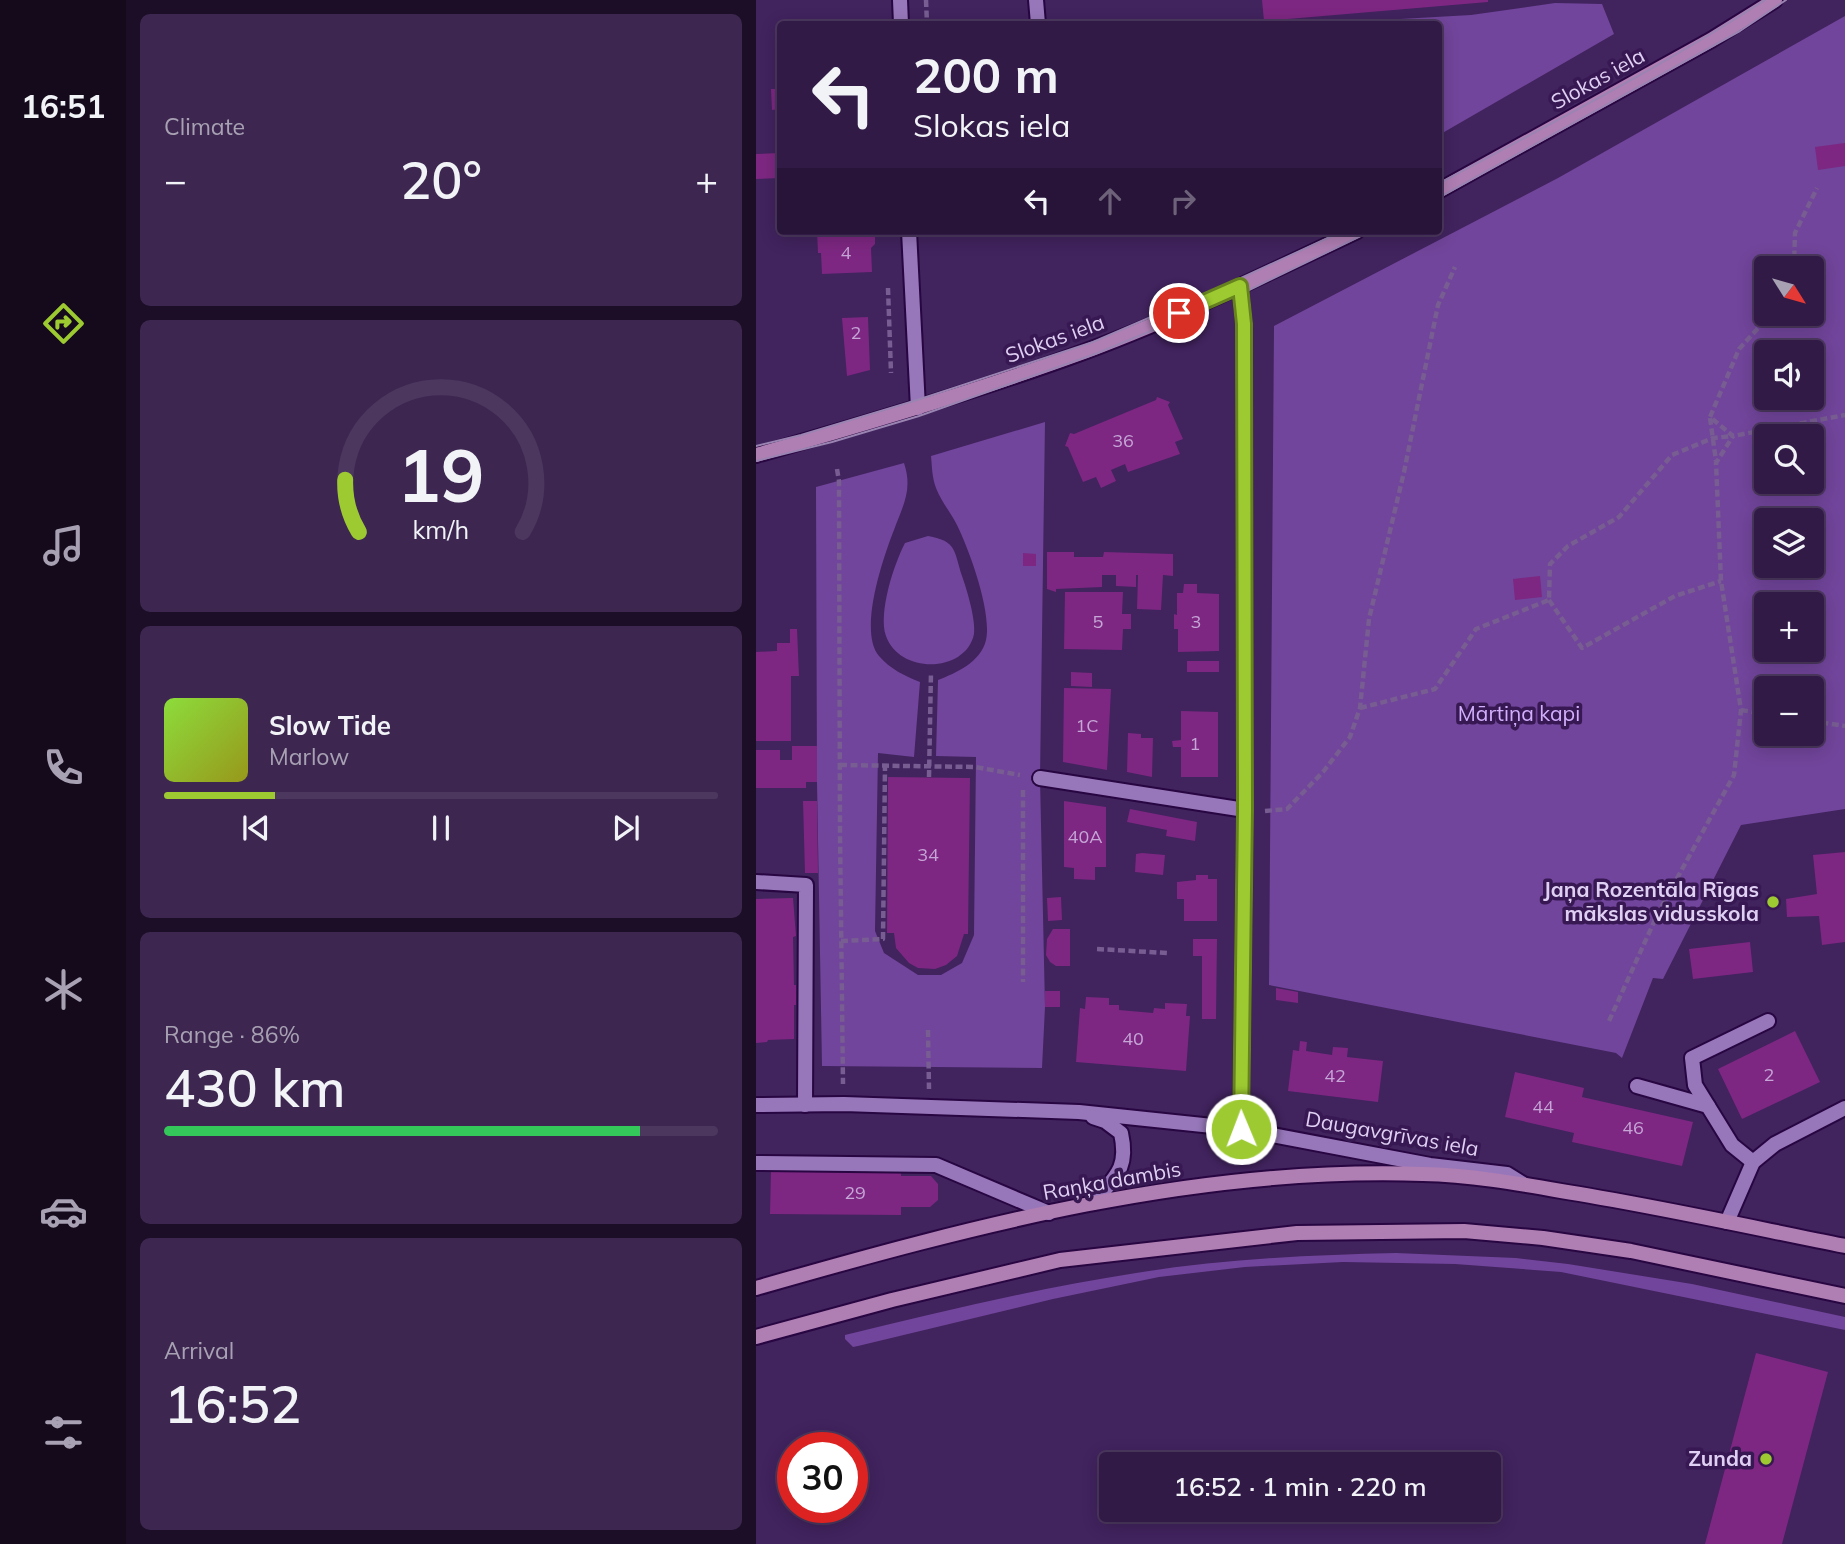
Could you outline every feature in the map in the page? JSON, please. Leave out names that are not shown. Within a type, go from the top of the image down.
[{"type":"main road","name":"Slokas iela","points":[[1442,189],[1711,40],[1775,0]]},
{"type":"main road","name":"Slokas iela","points":[[756,455],[918,408],[1071,357],[1240,286],[1348,235]]},
{"type":"main road","name":"Raņķa dambis","points":[[756,1288],[889,1250],[1093,1203],[1233,1181],[1305,1174],[1424,1174],[1525,1185]]},
{"type":"main road","name":"Daugavgrīvas iela","points":[[1525,1185],[1621,1200],[1845,1247]]},
{"type":"main road","points":[[756,1337],[892,1300],[1060,1261],[1297,1233],[1464,1231],[1543,1238],[1631,1251],[1845,1296]]},
{"type":"street","points":[[900,0],[901,21]]},
{"type":"street","points":[[1036,0],[1038,21]]},
{"type":"street","points":[[909,235],[918,408]]},
{"type":"street","points":[[1240,286],[1244,324],[1245,810],[1241,1129]]},
{"type":"street","points":[[1040,778],[1245,810]]},
{"type":"street","points":[[756,883],[806,885],[805,1105]]},
{"type":"street","points":[[1753,1162],[1731,1145],[1695,1085],[1692,1058],[1768,1021]]},
{"type":"street","points":[[1637,1086],[1708,1107]]},
{"type":"street","name":"Daugavgrīvas iela","points":[[756,1105],[844,1104],[1079,1112],[1241,1129],[1430,1165],[1507,1174],[1525,1185]]},
{"type":"street","points":[[1727,1222],[1753,1162],[1775,1144],[1845,1108]]},
{"type":"street","points":[[1079,1112],[1105,1121],[1121,1133],[1125,1152],[1120,1170],[1093,1203]]},
{"type":"street","points":[[756,1163],[936,1165],[1049,1213]]},
{"type":"path","points":[[926,0],[927,21]]},
{"type":"path","points":[[1794,256],[1795,233],[1817,188]]},
{"type":"path","points":[[1245,810],[1287,809],[1323,772],[1350,737],[1360,708],[1369,619],[1404,472],[1438,305],[1455,267]]},
{"type":"path","points":[[888,282],[891,373]]},
{"type":"path","points":[[1609,1021],[1659,911],[1734,775],[1741,710],[1721,581],[1716,463],[1710,417],[1739,349],[1760,326]]},
{"type":"path","points":[[1721,581],[1675,596],[1582,648],[1549,600],[1550,564],[1568,546],[1619,517],[1672,455],[1713,438],[1845,415]]},
{"type":"path","points":[[1710,417],[1733,436]]},
{"type":"path","points":[[1716,463],[1733,436]]},
{"type":"path","points":[[837,469],[844,1104]]},
{"type":"path","points":[[1360,708],[1435,689],[1476,629],[1549,600]]},
{"type":"path","points":[[929,777],[931,672]]},
{"type":"path","points":[[1741,710],[1754,712]]},
{"type":"path","points":[[1824,723],[1845,726]]},
{"type":"path","points":[[840,765],[975,767],[1040,778]]},
{"type":"path","points":[[841,941],[883,939],[885,766]]},
{"type":"path","points":[[1023,789],[1023,982]]},
{"type":"path","points":[[1097,949],[1167,953]]},
{"type":"path","points":[[928,1030],[929,1107]]},
{"type":"green space","points":[[1555,3],[1602,4],[1614,34],[1442,133],[1442,21],[1364,21],[1471,15]]},
{"type":"green space","name":"Mārtiņa kapi","points":[[1845,16],[1845,809],[1741,825],[1663,979],[1653,978],[1622,1058],[1616,1053],[1269,985],[1274,326],[1558,178]]},
{"type":"green space","points":[[1045,422],[1040,778],[1045,1007],[1042,1068],[822,1066],[816,487],[904,463],[907,473],[906,497],[879,576],[871,630],[873,645],[883,661],[898,672],[920,682],[914,757],[878,753],[875,931],[884,953],[918,975],[941,975],[962,963],[974,935],[976,757],[936,756],[938,680],[960,670],[979,655],[986,640],[987,628],[983,598],[968,550],[936,488],[931,456]]},
{"type":"green space","points":[[928,536],[944,541],[953,548],[969,597],[974,628],[968,647],[959,656],[932,664],[905,658],[893,649],[884,626],[888,589],[905,543]]},
{"type":"green space","points":[[1396,1253],[1516,1258],[1692,1284],[1845,1317],[1845,1330],[1561,1272],[1455,1264],[1343,1262],[1245,1267],[1159,1277],[1053,1299],[853,1347],[845,1339],[845,1335],[953,1309],[1136,1273],[1266,1258]]},
{"type":"building","points":[[1262,0],[1488,0],[1488,2],[1264,21]]},
{"type":"building","points":[[771,89],[777,89],[777,109],[772,110]]},
{"type":"building","points":[[1845,143],[1845,166],[1818,170],[1815,147]]},
{"type":"building","points":[[777,153],[777,178],[756,179],[756,154]]},
{"type":"building","points":[[817,235],[875,236],[875,244],[871,248],[872,272],[822,274],[821,253],[818,253]]},
{"type":"building","points":[[868,317],[870,370],[847,376],[842,318]]},
{"type":"building","points":[[1157,397],[1170,402],[1168,405],[1183,439],[1175,442],[1180,454],[1128,472],[1125,464],[1111,470],[1116,481],[1101,488],[1096,477],[1083,482],[1068,447],[1065,446],[1070,433],[1074,434],[1156,400]]},
{"type":"building","points":[[1047,552],[1074,552],[1074,557],[1103,557],[1104,552],[1173,554],[1173,576],[1163,575],[1161,610],[1137,609],[1138,575],[1136,587],[1116,586],[1116,575],[1102,575],[1102,587],[1056,589],[1056,592],[1047,589]]},
{"type":"building","points":[[1023,553],[1036,554],[1036,566],[1023,566]]},
{"type":"building","points":[[1540,576],[1542,597],[1515,600],[1513,579]]},
{"type":"building","points":[[1184,584],[1197,584],[1197,593],[1219,594],[1219,651],[1178,652],[1178,629],[1174,629],[1174,614],[1177,615],[1177,593],[1183,593]]},
{"type":"building","points":[[1065,592],[1123,592],[1122,614],[1131,614],[1131,629],[1123,629],[1122,650],[1064,649]]},
{"type":"building","points":[[790,629],[797,629],[799,676],[791,676],[791,741],[756,741],[756,652],[777,651],[777,643],[790,643]]},
{"type":"building","points":[[1187,661],[1219,661],[1219,672],[1187,672]]},
{"type":"building","points":[[1071,672],[1092,673],[1092,687],[1071,686]]},
{"type":"building","points":[[1064,688],[1111,689],[1107,770],[1063,762]]},
{"type":"building","points":[[1181,711],[1218,712],[1218,777],[1181,777],[1181,747],[1173,747],[1172,741],[1181,740]]},
{"type":"building","points":[[1128,733],[1141,734],[1141,738],[1153,738],[1152,777],[1127,772]]},
{"type":"building","points":[[792,746],[817,746],[817,782],[806,782],[806,788],[756,788],[756,750],[780,750],[780,760],[792,760]]},
{"type":"building","points":[[888,777],[970,778],[968,934],[964,934],[957,956],[946,965],[935,969],[918,968],[909,963],[896,948],[894,933],[887,933]]},
{"type":"building","points":[[803,801],[817,801],[818,873],[805,873]]},
{"type":"building","points":[[1064,801],[1106,807],[1106,867],[1095,867],[1095,880],[1074,879],[1074,868],[1064,867]]},
{"type":"building","points":[[1130,809],[1197,822],[1195,841],[1166,836],[1167,830],[1127,822]]},
{"type":"building","points":[[1845,852],[1845,942],[1822,945],[1819,916],[1787,917],[1786,899],[1817,894],[1813,855]]},
{"type":"building","points":[[1136,854],[1165,855],[1163,875],[1135,872]]},
{"type":"building","points":[[1196,875],[1208,875],[1208,879],[1217,879],[1217,921],[1184,921],[1184,899],[1177,899],[1177,882],[1196,880]]},
{"type":"building","points":[[1061,897],[1062,920],[1048,921],[1047,898]]},
{"type":"building","points":[[793,898],[796,936],[793,937],[796,985],[794,1039],[756,1043],[756,899]]},
{"type":"building","points":[[1053,929],[1070,929],[1070,966],[1056,966],[1046,955],[1047,939]]},
{"type":"building","points":[[1193,939],[1217,939],[1216,1019],[1202,1019],[1202,956],[1193,956]]},
{"type":"building","points":[[1750,942],[1753,972],[1693,979],[1689,949]]},
{"type":"building","points":[[1276,988],[1298,992],[1298,1003],[1276,1000]]},
{"type":"building","points":[[1045,991],[1060,991],[1060,1007],[1045,1007]]},
{"type":"building","points":[[1086,997],[1109,998],[1109,1005],[1119,1005],[1119,1010],[1153,1013],[1154,1008],[1165,1009],[1165,1003],[1187,1004],[1186,1016],[1190,1016],[1186,1071],[1076,1062],[1080,1008],[1085,1009]]},
{"type":"building","points":[[1795,1031],[1820,1082],[1742,1119],[1718,1069]]},
{"type":"building","points":[[1300,1041],[1307,1042],[1306,1051],[1332,1055],[1333,1047],[1348,1048],[1347,1057],[1383,1061],[1378,1102],[1288,1091],[1293,1050],[1299,1051]]},
{"type":"building","points":[[1515,1072],[1584,1088],[1582,1097],[1693,1122],[1682,1166],[1572,1142],[1574,1133],[1505,1117]]},
{"type":"building","points":[[771,1170],[901,1171],[901,1176],[931,1176],[938,1184],[938,1200],[930,1207],[901,1207],[901,1215],[770,1214]]},
{"type":"building","name":"Zunda","points":[[1756,1353],[1828,1372],[1782,1544],[1705,1544]]},
{"type":"tram line","points":[[1442,182],[1644,73],[1765,0]]},
{"type":"tram line","points":[[1442,196],[1740,31],[1786,0]]},
{"type":"tram line","points":[[756,446],[917,400],[1093,342],[1334,235]]},
{"type":"tram line","points":[[756,461],[919,416],[1095,354],[1241,294],[1363,235]]},
{"type":"place","name":"Jaņa Rozentāla Rīgas mākslas vidusskola","points":[[1773,902]]},
{"type":"place","name":"Zunda","points":[[1766,1459]]},
{"type":"route","points":[[1179,313],[1240,286],[1244,324],[1245,810],[1241,1129]]}]
